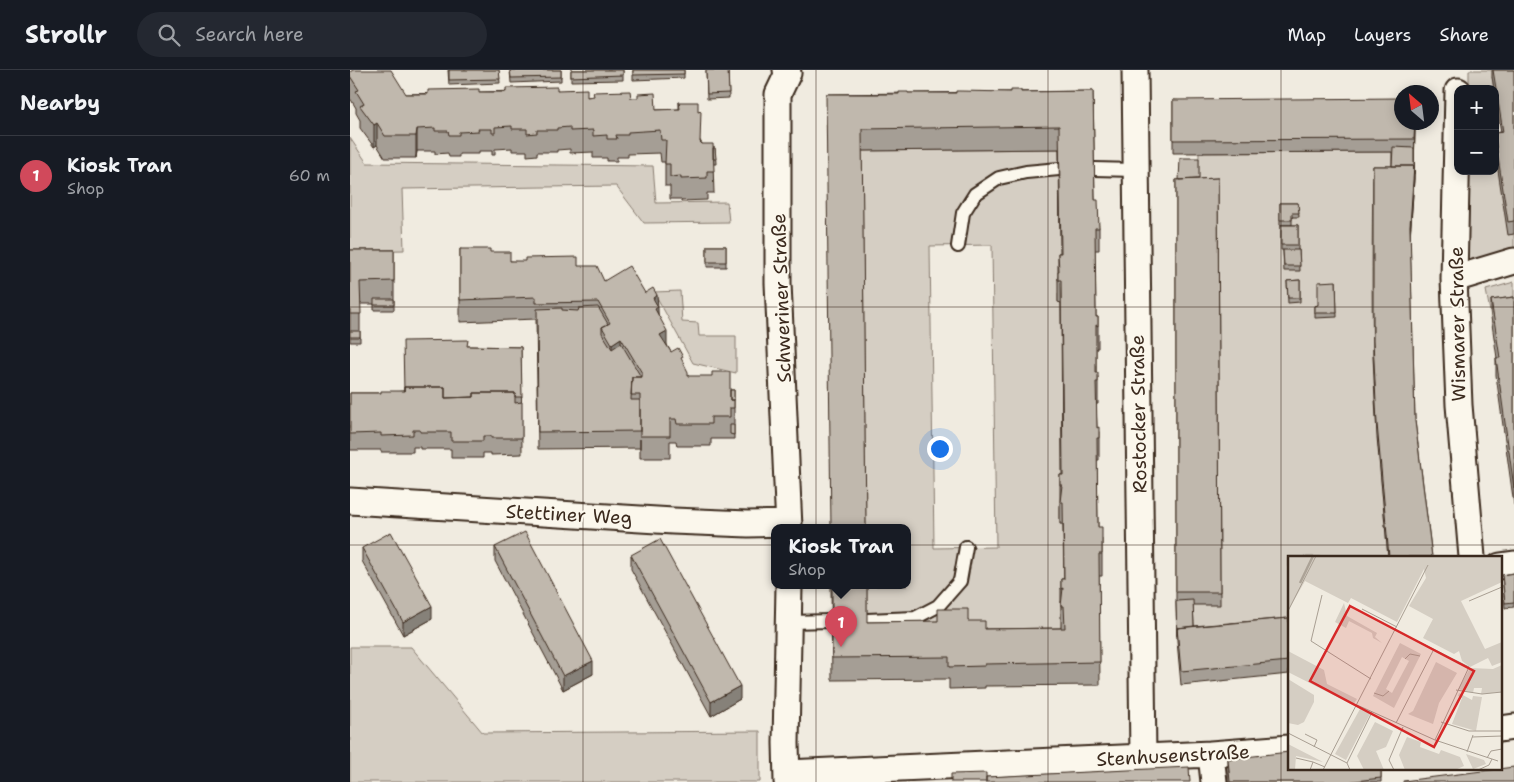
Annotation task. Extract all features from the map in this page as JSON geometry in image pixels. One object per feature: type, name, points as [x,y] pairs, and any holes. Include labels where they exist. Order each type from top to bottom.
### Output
[{"type":"street","name":"Rostocker Straße","points":[[1135,70],[1144,757]]},
{"type":"street","name":"Wismarer Straße","points":[[1458,70],[1458,85]]},
{"type":"street","name":"Schweriner Straße","points":[[789,524],[778,283],[778,94],[790,71]]},
{"type":"street","name":"Wismarer Straße","points":[[1457,130],[1454,279],[1459,405],[1472,556]]},
{"type":"street","points":[[1454,279],[1514,261]]},
{"type":"street","name":"Stettiner Weg","points":[[350,501],[771,525]]},
{"type":"street","points":[[787,777],[788,589]]},
{"type":"street","name":"Stenhusenstraße","points":[[787,777],[922,774],[1288,748]]},
{"type":"street","points":[[1211,754],[1214,782]]},
{"type":"lane","points":[[1094,168],[1135,170]]},
{"type":"lane","points":[[958,246],[963,213],[975,194],[999,178],[1026,172],[1060,169]]},
{"type":"lane","points":[[867,620],[915,618],[938,606],[960,581],[966,547]]},
{"type":"lane","points":[[788,622],[832,621]]},
{"type":"shaded area","points":[[1469,70],[1514,70],[1492,77],[1493,85],[1469,85]]},
{"type":"shaded area","points":[[350,138],[367,163],[653,166],[656,203],[727,202],[729,222],[644,223],[616,186],[402,189],[404,250],[350,251]]},
{"type":"shaded area","points":[[1059,149],[1061,275],[1058,276],[1058,302],[1061,303],[1063,497],[1060,507],[1060,524],[1063,524],[1064,601],[1061,601],[1061,610],[1063,611],[1061,628],[1064,628],[1065,650],[867,644],[867,589],[911,589],[911,524],[866,524],[862,151]],"holes":[[[992,245],[996,547],[934,548],[930,246]]]},
{"type":"shaded area","points":[[1393,152],[1392,178],[1373,179],[1372,223],[1374,380],[1388,556],[1288,556],[1288,632],[1194,641],[1193,605],[1199,153]]},
{"type":"shaded area","points":[[1499,168],[1514,234],[1514,261],[1464,265],[1467,175],[1499,175]]},
{"type":"shaded area","points":[[1514,282],[1514,314],[1491,317],[1486,290]]},
{"type":"shaded area","points":[[680,291],[682,322],[698,323],[699,336],[736,336],[736,373],[693,363],[654,292]]},
{"type":"shaded area","points":[[350,647],[411,647],[483,733],[760,731],[760,782],[350,782]]},
{"type":"building","points":[[353,70],[391,70],[406,94],[428,94],[428,90],[479,89],[479,92],[506,92],[506,88],[557,87],[557,90],[587,89],[587,97],[594,96],[593,92],[630,91],[631,98],[638,98],[638,94],[655,93],[656,110],[680,109],[679,102],[698,102],[698,112],[701,111],[700,142],[702,144],[713,144],[714,171],[707,171],[707,178],[681,179],[681,176],[670,177],[670,164],[665,164],[666,140],[661,140],[660,130],[628,132],[628,135],[616,135],[617,139],[607,139],[607,135],[593,136],[593,130],[570,131],[570,127],[557,128],[557,130],[537,130],[537,133],[527,134],[527,129],[512,129],[512,126],[495,127],[495,133],[492,133],[492,129],[478,129],[479,131],[459,132],[459,135],[449,135],[448,131],[435,131],[435,128],[417,129],[416,136],[385,136],[377,123],[374,125],[360,106],[364,104],[356,91],[359,90],[350,76],[350,72]]},
{"type":"building","points":[[449,70],[499,70],[500,79],[449,80]]},
{"type":"building","points":[[510,70],[561,70],[561,77],[511,78]]},
{"type":"building","points":[[571,70],[623,70],[623,75],[571,77]]},
{"type":"building","points":[[633,70],[684,70],[684,74],[633,75]]},
{"type":"building","points":[[706,70],[728,70],[729,93],[707,94]]},
{"type":"building","points":[[1493,70],[1514,70],[1514,221],[1508,222],[1499,164],[1499,132],[1503,132],[1499,107],[1499,85],[1495,85]]},
{"type":"building","points":[[1011,90],[1021,90],[1021,92],[1093,91],[1095,200],[1098,200],[1099,228],[1095,228],[1096,317],[1098,317],[1098,326],[1096,325],[1096,373],[1098,373],[1098,382],[1096,382],[1097,428],[1099,427],[1099,438],[1097,438],[1098,527],[1102,527],[1102,554],[1099,554],[1100,662],[985,664],[985,666],[949,667],[949,657],[832,658],[832,589],[867,589],[867,622],[938,621],[938,609],[968,609],[968,621],[985,621],[985,629],[1065,628],[1064,606],[1061,606],[1063,588],[1061,589],[1061,579],[1064,579],[1063,502],[1060,502],[1062,485],[1060,485],[1060,475],[1063,475],[1061,280],[1058,280],[1058,253],[1061,253],[1059,126],[862,129],[866,524],[831,524],[826,94],[956,93],[956,91],[1011,92]]},
{"type":"building","points":[[1394,98],[1394,130],[1415,130],[1414,139],[1173,140],[1173,100]]},
{"type":"building","points":[[1393,147],[1414,148],[1414,166],[1392,166]]},
{"type":"building","points":[[713,148],[715,148],[716,159],[713,159]]},
{"type":"building","points":[[1180,158],[1199,158],[1199,179],[1179,180]]},
{"type":"building","points":[[1373,166],[1414,166],[1410,226],[1415,421],[1432,556],[1389,556],[1377,424],[1373,341]]},
{"type":"building","points":[[1218,178],[1220,592],[1176,592],[1176,180]]},
{"type":"building","points":[[1280,203],[1298,203],[1299,213],[1292,213],[1292,220],[1280,220]]},
{"type":"building","points":[[1281,225],[1298,225],[1298,245],[1281,245]]},
{"type":"building","points":[[707,246],[726,246],[726,262],[707,262]]},
{"type":"building","points":[[460,249],[490,249],[490,252],[510,252],[510,261],[525,261],[525,258],[578,257],[578,266],[597,266],[604,281],[629,266],[645,293],[653,288],[657,295],[653,298],[658,307],[655,309],[667,331],[660,335],[671,352],[678,348],[683,357],[681,358],[688,376],[712,376],[712,372],[730,372],[730,400],[734,400],[734,408],[730,408],[730,417],[711,417],[711,424],[677,424],[676,419],[670,419],[670,436],[640,436],[640,395],[631,395],[632,377],[642,377],[642,373],[621,338],[612,344],[602,327],[610,323],[598,302],[536,303],[536,297],[460,300]]},
{"type":"building","points":[[350,250],[394,250],[394,281],[360,282],[361,314],[350,314]]},
{"type":"building","points":[[1283,250],[1299,250],[1300,266],[1284,266]]},
{"type":"building","points":[[1300,280],[1300,298],[1288,298],[1287,281]]},
{"type":"building","points":[[1336,281],[1337,313],[1315,313],[1315,306],[1318,305],[1318,282]]},
{"type":"building","points":[[1514,297],[1514,488],[1496,358],[1500,358],[1491,300]]},
{"type":"building","points":[[374,299],[394,299],[394,305],[374,305]]},
{"type":"building","points":[[598,307],[608,324],[602,327],[602,333],[612,349],[621,343],[641,377],[632,377],[631,400],[640,400],[640,431],[538,432],[537,309],[562,308],[562,310],[578,311],[579,308]]},
{"type":"building","points":[[350,331],[360,331],[360,337],[350,337]]},
{"type":"building","points":[[468,340],[467,346],[521,347],[522,397],[515,397],[515,393],[474,393],[474,397],[445,398],[445,387],[404,387],[404,391],[403,341]]},
{"type":"building","points":[[404,387],[445,387],[445,398],[474,397],[474,393],[515,393],[515,403],[522,402],[522,438],[491,438],[491,436],[483,436],[483,441],[451,441],[451,432],[420,432],[420,430],[413,430],[413,435],[381,436],[381,433],[350,434],[350,393],[404,391]]},
{"type":"building","points":[[730,390],[734,390],[734,400],[730,400]]},
{"type":"building","points":[[730,425],[734,425],[734,435],[730,434]]},
{"type":"building","points":[[391,532],[432,606],[403,622],[362,548]]},
{"type":"building","points":[[525,532],[593,661],[563,676],[495,547]]},
{"type":"building","points":[[660,539],[740,686],[711,702],[631,555]]},
{"type":"building","points":[[1514,573],[1514,602],[1505,603],[1502,575]]},
{"type":"building","points":[[1193,600],[1194,626],[1177,628],[1177,636],[1176,601]]},
{"type":"building","points":[[1288,618],[1288,661],[1181,671],[1177,628]]},
{"type":"building","points":[[1288,752],[1288,770],[1381,770],[1381,778],[1346,782],[1230,782],[1228,759]]},
{"type":"building","points":[[1189,767],[1190,782],[986,782],[986,777]]},
{"type":"building","points":[[1514,767],[1514,782],[1403,782],[1502,770]]},
{"type":"building","points":[[986,773],[986,782],[951,782],[951,774]]},
{"type":"place","name":"Kiosk Tran","points":[[841,647]]}]
